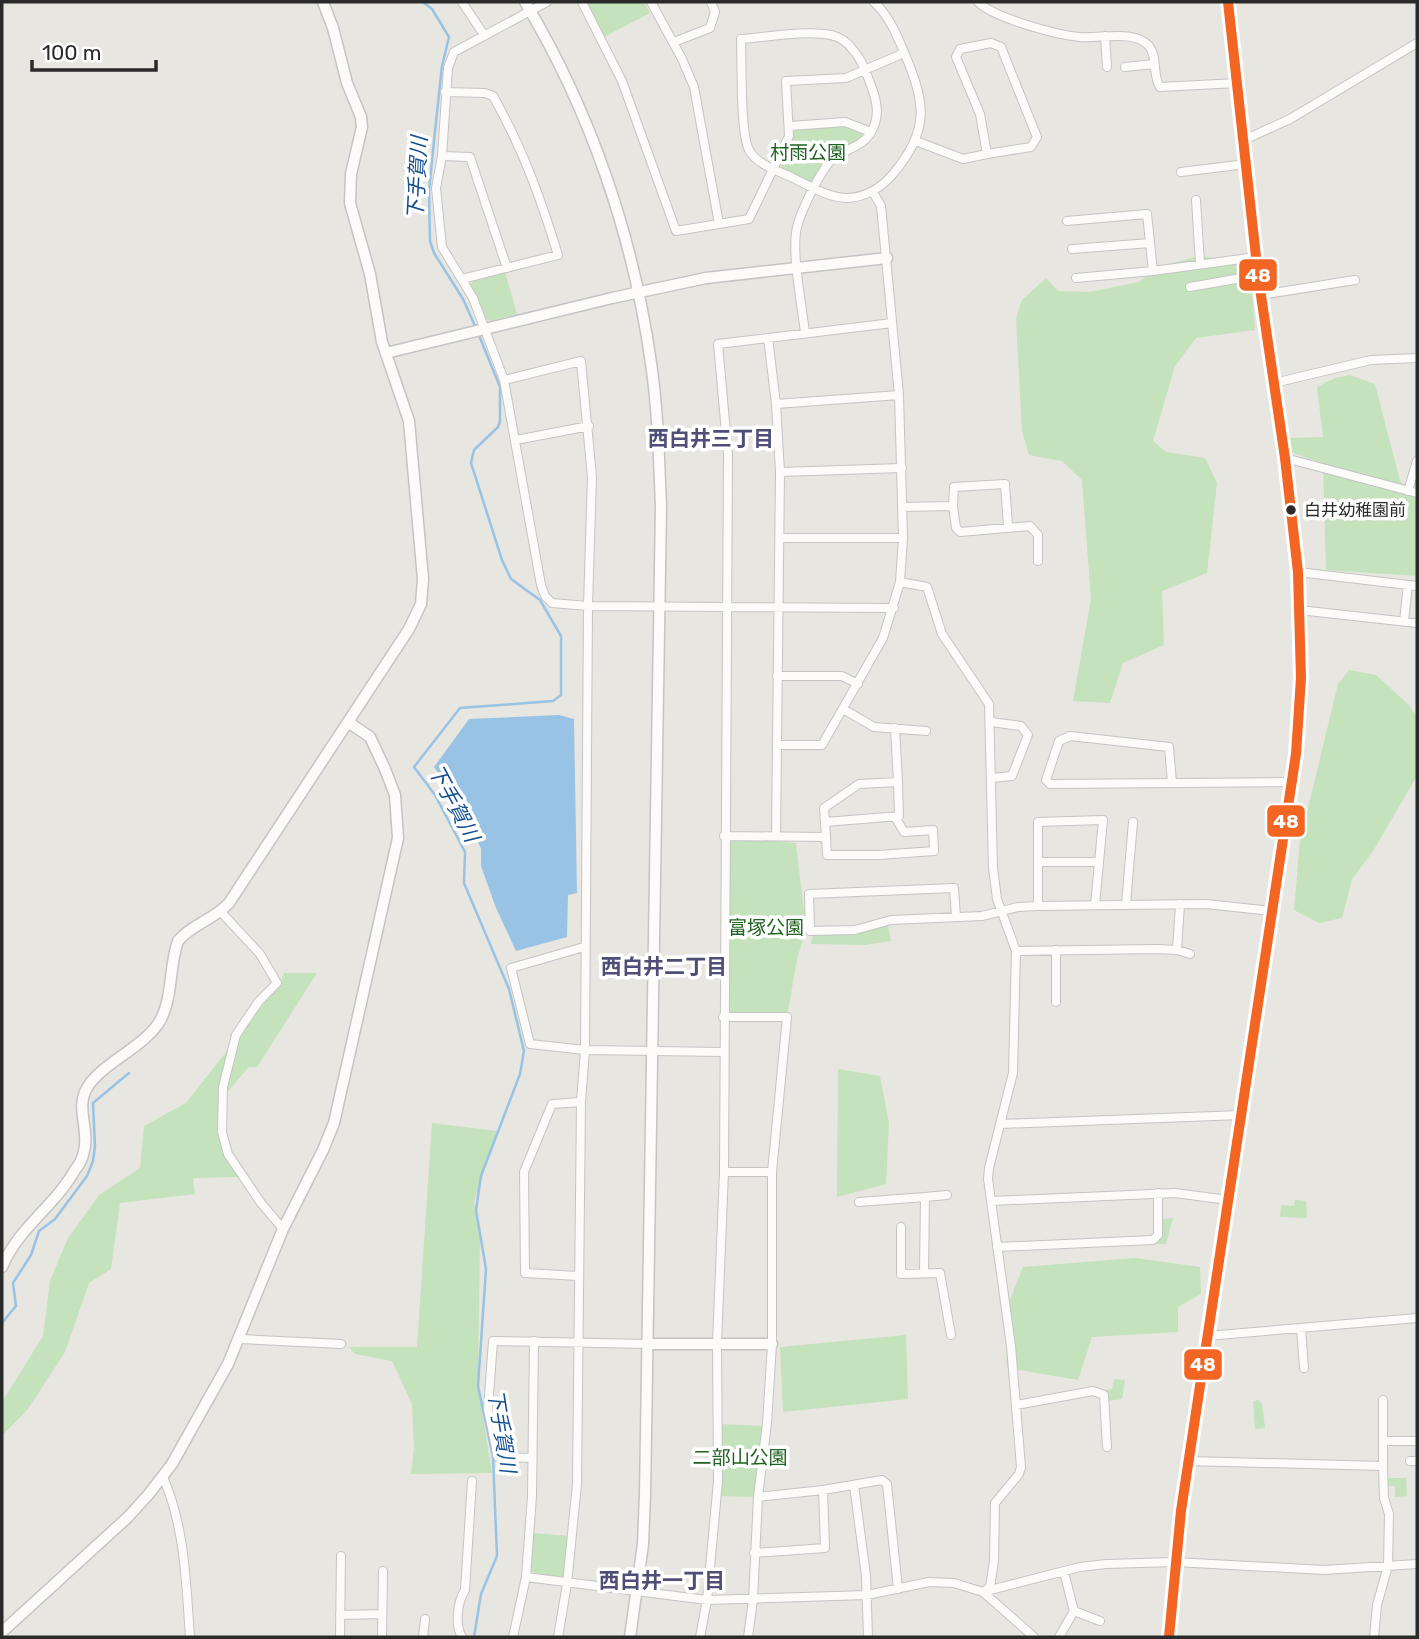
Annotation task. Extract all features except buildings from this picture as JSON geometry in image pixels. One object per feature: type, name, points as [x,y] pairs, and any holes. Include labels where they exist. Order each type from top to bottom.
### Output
[{"type":"street","points":[[2,1267],[18,1237],[61,1191],[81,1159],[85,1142],[82,1105],[87,1086],[146,1036],[160,1020],[166,1004],[178,941],[192,928],[221,912],[229,903],[410,629],[424,592],[409,421],[378,329],[370,274],[350,203],[351,174],[362,127],[361,117],[347,83],[333,28],[323,2]]},
{"type":"street","points":[[462,2],[484,35]]},
{"type":"street","points":[[547,2],[528,6],[454,52],[450,59],[445,92],[442,156],[436,188],[442,247],[473,298],[480,331],[504,380],[545,596],[552,603],[588,606],[894,608]]},
{"type":"street","points":[[582,2],[622,80],[676,231],[749,219],[786,144],[790,126],[786,81],[846,78],[904,53]]},
{"type":"street","points":[[651,2],[674,42],[694,87],[719,224]]},
{"type":"street","points":[[674,42],[710,28],[715,12],[711,2]]},
{"type":"street","points":[[805,333],[797,228],[815,188],[826,166],[836,157],[863,142],[872,132],[877,119],[877,107],[855,51],[834,36],[818,34],[741,39],[745,139],[752,155],[774,169],[815,188],[847,198],[873,192],[889,179],[916,141],[922,104],[918,86],[891,22],[874,2]]},
{"type":"street","points":[[978,2],[999,15],[1059,33],[1082,37],[1121,35],[1145,43],[1151,48],[1156,81],[1160,87],[1238,83]]},
{"type":"street","points":[[1169,1637],[1188,1461],[1292,782],[1300,705],[1298,572],[1285,458],[1258,275],[1228,2]]},
{"type":"street","points":[[528,6],[567,80],[597,149],[611,192],[639,292],[656,410],[661,507],[648,1344],[644,1520],[630,1637]]},
{"type":"street","points":[[1105,36],[1107,67]]},
{"type":"street","points":[[916,141],[962,159],[1031,147],[1037,137],[1000,47],[991,43],[960,49],[956,57],[980,114],[987,154]]},
{"type":"street","points":[[1244,140],[1290,119],[1417,43]]},
{"type":"street","points":[[1125,67],[1154,64]]},
{"type":"street","points":[[445,92],[485,93],[493,96],[515,135],[540,194],[558,255],[462,279]]},
{"type":"street","points":[[790,126],[845,122],[872,132]]},
{"type":"street","points":[[442,156],[470,158],[507,268]]},
{"type":"street","points":[[1181,173],[1246,164]]},
{"type":"street","points":[[777,745],[822,745],[883,638],[900,582],[903,538],[899,395],[881,206],[873,192]]},
{"type":"street","points":[[1196,200],[1200,263]]},
{"type":"street","points":[[1067,221],[1147,214],[1153,271]]},
{"type":"street","points":[[1072,249],[1150,243]]},
{"type":"street","points":[[1076,278],[1256,257]]},
{"type":"street","points":[[386,353],[705,278],[887,258]]},
{"type":"street","points":[[1190,287],[1258,275]]},
{"type":"street","points":[[1261,295],[1355,280]]},
{"type":"street","points":[[700,1637],[707,1600],[718,1481],[717,1343],[723,1172],[728,454],[718,344],[892,323]]},
{"type":"street","points":[[768,338],[780,472],[776,836]]},
{"type":"street","points":[[1274,383],[1371,360],[1417,358]]},
{"type":"street","points":[[504,380],[581,361],[592,477],[577,1484],[567,1584],[558,1637]]},
{"type":"street","points":[[776,404],[899,395]]},
{"type":"street","points":[[516,440],[589,426]]},
{"type":"street","points":[[1285,458],[1413,492],[1417,461]]},
{"type":"street","points":[[780,472],[902,468]]},
{"type":"street","points":[[1008,526],[1004,484],[954,488],[953,506],[956,528],[960,532],[1030,526],[1038,535],[1038,561]]},
{"type":"street","points":[[902,506],[953,506]]},
{"type":"street","points":[[780,538],[903,538]]},
{"type":"street","points":[[1298,572],[1413,586],[1404,621]]},
{"type":"street","points":[[900,582],[927,587],[946,642],[989,704],[993,868],[1001,911],[1016,951],[1014,1059],[989,1168],[1011,1346],[1021,1467],[1019,1474],[995,1503],[994,1561],[990,1587],[983,1592]]},
{"type":"street","points":[[1299,610],[1417,622]]},
{"type":"street","points":[[777,676],[842,676],[858,684]]},
{"type":"street","points":[[843,709],[874,727],[926,731]]},
{"type":"street","points":[[2,1632],[128,1517],[163,1477],[219,1383],[240,1339],[283,1229],[334,1124],[398,838],[395,795],[385,769],[370,737],[348,722]]},
{"type":"street","points":[[991,722],[1021,726],[1028,735],[1012,776],[991,778]]},
{"type":"street","points":[[825,822],[899,816],[895,728]]},
{"type":"street","points":[[1172,783],[1169,747],[1070,736],[1059,741],[1046,780],[1050,784],[1172,783],[1292,782]]},
{"type":"street","points":[[895,817],[904,832],[933,830],[934,851],[827,855],[824,808],[859,784],[898,782]]},
{"type":"street","points":[[1038,906],[1038,822],[1103,820],[1095,905]]},
{"type":"street","points":[[1126,904],[1133,822]]},
{"type":"street","points":[[724,836],[826,837]]},
{"type":"street","points":[[1038,862],[1099,862]]},
{"type":"street","points":[[956,917],[954,888],[809,894],[810,931],[855,930],[891,919],[956,917],[982,916],[1018,907],[1038,906],[1206,904],[1272,911]]},
{"type":"street","points":[[1177,950],[1180,904]]},
{"type":"street","points":[[221,912],[260,954],[277,983],[259,1001],[236,1035],[223,1087],[224,1146],[261,1203],[283,1229]]},
{"type":"street","points":[[584,947],[511,968],[530,1044],[585,1050],[723,1052]]},
{"type":"street","points":[[1056,950],[1056,1002]]},
{"type":"street","points":[[1016,951],[1177,950],[1190,954]]},
{"type":"street","points":[[723,1017],[787,1017],[772,1172],[772,1345],[748,1637]]},
{"type":"street","points":[[579,1276],[525,1273],[524,1172],[552,1104],[581,1102]]},
{"type":"street","points":[[1001,1124],[1241,1115]]},
{"type":"street","points":[[723,1172],[772,1172]]},
{"type":"street","points":[[991,1201],[1158,1193],[1228,1200]]},
{"type":"street","points":[[998,1247],[1153,1240],[1158,1236],[1158,1193]]},
{"type":"street","points":[[859,1202],[947,1195]]},
{"type":"street","points":[[924,1273],[925,1197]]},
{"type":"street","points":[[901,1227],[901,1274],[940,1273],[951,1335]]},
{"type":"street","points":[[1208,1336],[1417,1318]]},
{"type":"street","points":[[1301,1328],[1304,1368]]},
{"type":"street","points":[[240,1339],[341,1344]]},
{"type":"street","points":[[532,1458],[498,1457],[488,1409],[493,1341],[772,1345]]},
{"type":"street","points":[[513,1637],[526,1577],[534,1341]]},
{"type":"street","points":[[1016,1405],[1093,1391],[1104,1395],[1107,1447]]},
{"type":"street","points":[[1374,1637],[1377,1605],[1388,1566],[1389,1514],[1384,1498],[1383,1400]]},
{"type":"street","points":[[1383,1441],[1417,1441]]},
{"type":"street","points":[[1188,1461],[1383,1466]]},
{"type":"street","points":[[163,1477],[179,1527],[185,1561],[190,1637]]},
{"type":"street","points":[[758,1497],[882,1480],[887,1484],[898,1589]]},
{"type":"street","points":[[462,1637],[457,1629],[460,1596],[465,1591],[472,1482]]},
{"type":"street","points":[[853,1485],[866,1576],[868,1637]]},
{"type":"street","points":[[754,1553],[825,1548],[823,1490]]},
{"type":"street","points":[[340,1637],[341,1556]]},
{"type":"street","points":[[983,1592],[1106,1564],[1175,1562],[1324,1570],[1417,1564]]},
{"type":"street","points":[[382,1637],[383,1572]]},
{"type":"street","points":[[1059,1637],[1074,1611],[1064,1572]]},
{"type":"street","points":[[526,1577],[707,1600],[867,1595],[935,1582],[963,1585],[983,1592],[1034,1637]]},
{"type":"street","points":[[1074,1611],[1100,1621]]},
{"type":"street","points":[[340,1615],[382,1615]]},
{"type":"street","points":[[423,1637],[425,1619]]},
{"type":"green space","points":[[585,2],[644,2],[650,13],[604,37]]},
{"type":"green space","name":"村雨公園","points":[[843,126],[862,132],[864,140],[832,158],[816,180],[810,182],[783,171],[780,164],[792,134],[797,129]]},
{"type":"green space","points":[[1200,256],[1250,262],[1255,330],[1196,338],[1175,366],[1153,441],[1166,452],[1205,458],[1217,483],[1207,573],[1162,591],[1164,645],[1123,663],[1110,703],[1073,701],[1091,599],[1082,480],[1062,461],[1029,455],[1022,431],[1016,318],[1022,300],[1046,278],[1058,291],[1089,292],[1139,282],[1161,266]]},
{"type":"green space","points":[[505,272],[517,314],[490,321],[484,318],[470,286],[472,281]]},
{"type":"green space","points":[[1350,375],[1375,384],[1400,481],[1417,495],[1417,576],[1326,570],[1323,463],[1290,452],[1288,438],[1323,437],[1317,387],[1335,378]]},
{"type":"green space","points":[[1349,670],[1376,675],[1409,705],[1417,717],[1417,776],[1373,851],[1352,879],[1342,918],[1319,923],[1294,910],[1300,841],[1338,684]]},
{"type":"green space","name":"富塚公園","points":[[726,837],[796,843],[806,929],[797,959],[787,1017],[727,1012]]},
{"type":"green space","points":[[888,926],[891,941],[865,945],[811,944],[813,934],[858,933]]},
{"type":"green space","points":[[284,973],[317,973],[257,1067],[249,1067],[227,1092],[217,1133],[227,1159],[240,1177],[193,1178],[195,1194],[120,1203],[111,1269],[89,1283],[65,1352],[28,1409],[2,1436],[2,1402],[43,1336],[50,1281],[68,1238],[99,1195],[140,1168],[144,1126],[186,1103],[281,982]]},
{"type":"green space","points":[[838,1069],[880,1076],[889,1123],[886,1184],[837,1197]]},
{"type":"green space","points":[[432,1123],[497,1131],[474,1202],[480,1235],[478,1386],[492,1473],[411,1474],[414,1448],[412,1404],[392,1361],[355,1354],[349,1347],[417,1347]]},
{"type":"green space","points":[[1295,1200],[1306,1201],[1307,1218],[1280,1217],[1281,1205],[1294,1206]]},
{"type":"green space","points":[[1173,1218],[1166,1244],[1157,1244],[1161,1237],[1162,1219]]},
{"type":"green space","points":[[1135,1258],[1200,1267],[1201,1294],[1178,1307],[1178,1332],[1092,1337],[1078,1380],[1007,1368],[1005,1322],[1023,1267]]},
{"type":"green space","points":[[906,1335],[908,1399],[783,1412],[780,1347]]},
{"type":"green space","points":[[1114,1379],[1125,1380],[1122,1399],[1108,1401],[1107,1390],[1112,1389]]},
{"type":"green space","points":[[1258,1400],[1262,1404],[1265,1428],[1255,1429],[1253,1401]]},
{"type":"green space","name":"二部山公園","points":[[719,1424],[764,1426],[762,1456],[754,1497],[718,1496]]},
{"type":"green space","points":[[1386,1478],[1406,1478],[1407,1496],[1395,1497],[1395,1486],[1385,1486]]},
{"type":"green space","points":[[533,1533],[570,1536],[566,1574],[561,1577],[533,1573],[530,1569]]},
{"type":"water","points":[[559,715],[574,719],[577,893],[568,895],[567,937],[516,951],[496,908],[481,866],[481,849],[464,808],[434,767],[469,719]]},
{"type":"waterway","name":"下手賀川","points":[[423,2],[432,9],[449,37],[442,66],[429,191],[430,241],[475,326]]},
{"type":"waterway","name":"下手賀川","points":[[474,1637],[481,1594],[497,1556],[493,1457],[478,1386],[486,1269],[476,1210],[481,1176],[520,1074],[524,1051],[509,989],[464,883],[465,852],[435,795],[414,767],[460,708],[553,701],[561,695],[561,636],[540,600],[511,579],[502,560],[471,463],[474,450],[498,427],[500,421],[500,387],[478,333]]},
{"type":"waterway","points":[[2,1323],[16,1306],[13,1283],[31,1255],[39,1231],[55,1219],[87,1176],[95,1146],[93,1103],[129,1073]]},
{"type":"transit line","name":"48","points":[[1169,1637],[1181,1511],[1296,754],[1301,678],[1298,572],[1285,458],[1258,275],[1228,2]]},
{"type":"place","name":"白井幼稚園前","points":[[1291,510]]},
{"type":"district","name":"西白井三丁目","points":[[711,438]]},
{"type":"district","name":"西白井二丁目","points":[[664,966]]},
{"type":"district","name":"西白井一丁目","points":[[662,1580]]}]
